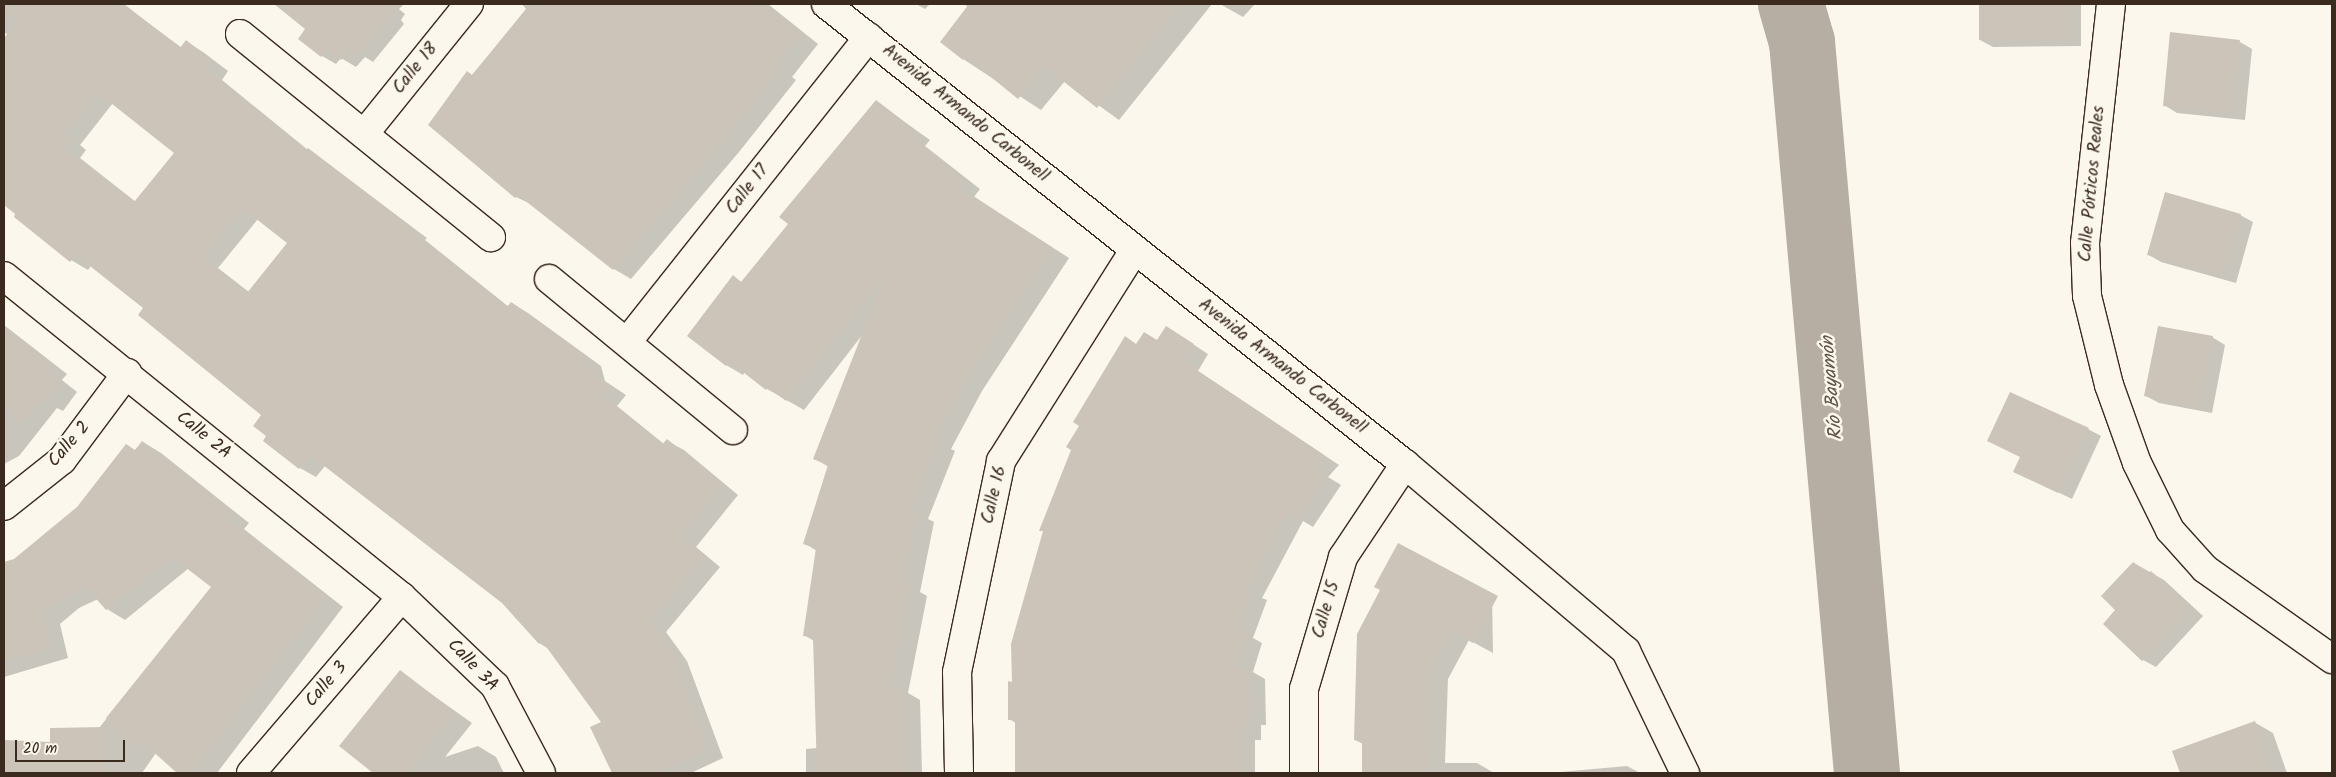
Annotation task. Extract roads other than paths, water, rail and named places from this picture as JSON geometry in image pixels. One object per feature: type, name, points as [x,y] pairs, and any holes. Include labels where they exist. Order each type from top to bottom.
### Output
[{"type":"street","name":"Calle 18","points":[[364,134],[469,4]]},
{"type":"street","name":"Avenida Armando Carbonell","points":[[826,4],[1134,251],[1405,464],[1626,651],[1685,773]]},
{"type":"street","name":"Calle Pórticos Reales","points":[[2110,4],[2084,243],[2087,296],[2109,386],[2137,463],[2170,530],[2205,569],[2332,659]]},
{"type":"street","points":[[240,34],[491,237]]},
{"type":"street","name":"Calle 17","points":[[627,342],[869,37]]},
{"type":"street","name":"Calle 16","points":[[959,773],[957,672],[1002,461],[1134,251]]},
{"type":"street","name":"Calle 2A","points":[[4,276],[127,373],[402,598]]},
{"type":"street","points":[[549,278],[734,430]]},
{"type":"street","name":"Calle 2","points":[[4,506],[62,460],[127,373]]},
{"type":"street","name":"Calle 15","points":[[1304,773],[1304,689],[1343,557],[1405,464]]},
{"type":"street","name":"Calle 3","points":[[251,773],[402,598]]},
{"type":"street","name":"Calle 3A","points":[[402,598],[495,686],[541,773]]},
{"type":"waterway","name":"Río Bayamón","points":[[1791,4],[1802,42],[1867,773]]}]
